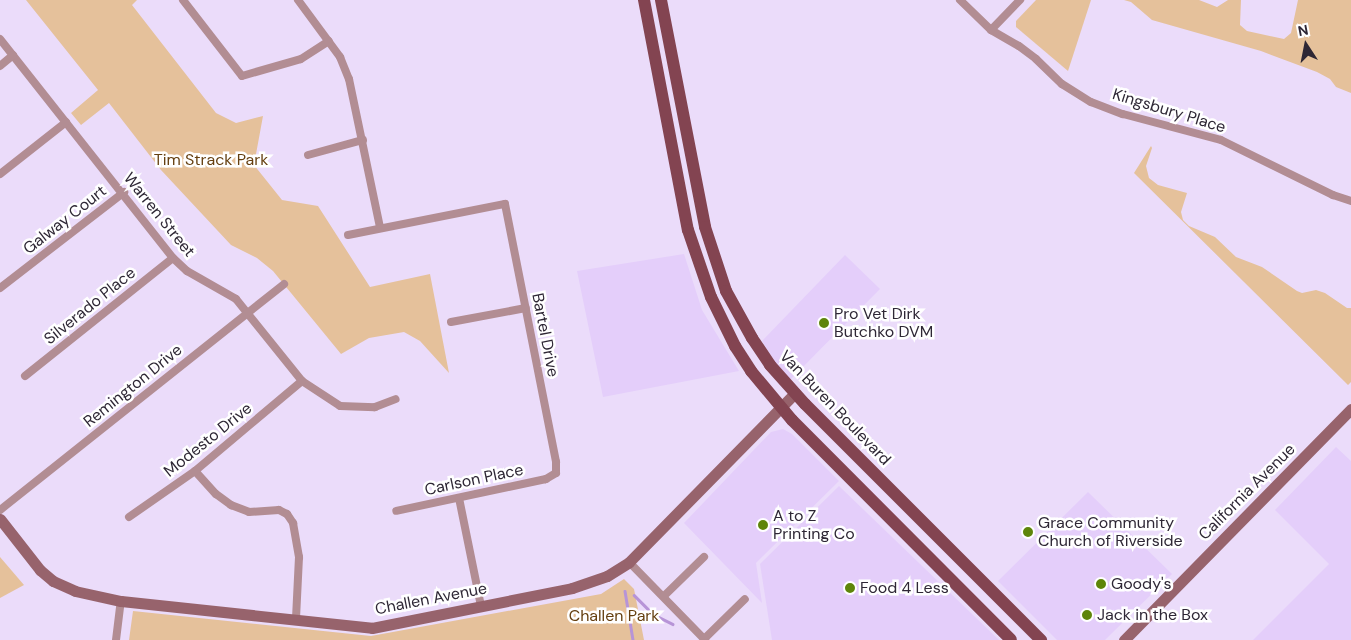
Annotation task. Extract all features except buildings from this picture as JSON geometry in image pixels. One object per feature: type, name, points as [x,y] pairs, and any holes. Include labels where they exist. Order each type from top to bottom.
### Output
[{"type":"main road","points":[[644,0],[676,174],[692,248],[717,311],[751,371],[781,407],[1012,640]]},
{"type":"main road","name":"Van Buren Boulevard","points":[[661,0],[707,233],[726,290],[737,312],[763,355],[795,394],[1041,640]]},
{"type":"main road","points":[[676,174],[685,175],[696,219],[707,233]]},
{"type":"main road","points":[[717,311],[724,310],[730,315],[749,346],[763,355]]},
{"type":"street","points":[[183,0],[242,76],[301,59],[329,41]]},
{"type":"street","points":[[298,0],[340,57],[349,78],[363,140],[380,228],[348,235]]},
{"type":"street","name":"Kingsbury Place","points":[[960,0],[991,30],[1036,58],[1062,84],[1091,102],[1124,114],[1221,140],[1333,195],[1351,201]]},
{"type":"street","points":[[991,30],[1020,0]]},
{"type":"street","name":"Warren Street","points":[[0,39],[124,192],[173,258],[187,271],[236,299],[302,381],[340,406],[375,406],[396,399]]},
{"type":"street","points":[[0,66],[13,56]]},
{"type":"street","points":[[0,174],[66,122]]},
{"type":"street","points":[[308,155],[363,140]]},
{"type":"street","name":"Galway Court","points":[[0,288],[124,192]]},
{"type":"street","name":"Bartel Drive","points":[[380,228],[506,204],[556,462],[556,473]]},
{"type":"street","name":"Silverado Place","points":[[25,376],[173,258]]},
{"type":"street","name":"Remington Drive","points":[[0,510],[284,284]]},
{"type":"street","points":[[451,322],[526,308]]},
{"type":"street","name":"Modesto Drive","points":[[129,517],[195,471],[302,381]]},
{"type":"street","name":"Challen Avenue","points":[[0,519],[40,570],[53,581],[75,591],[121,601],[296,618],[372,628],[583,585],[607,576],[629,562],[795,394]]},
{"type":"street","name":"California Avenue","points":[[1124,640],[1351,409]]},
{"type":"street","points":[[195,471],[216,494],[231,505],[250,512],[279,510],[287,514],[293,523],[300,557],[296,618]]},
{"type":"street","name":"Carlson Place","points":[[396,511],[546,479],[556,473]]},
{"type":"street","points":[[459,498],[481,606]]},
{"type":"street","points":[[664,596],[704,557]]},
{"type":"street","points":[[629,562],[705,640],[745,599]]},
{"type":"street","points":[[116,640],[121,601]]},
{"type":"shaded area","points":[[684,254],[702,310],[739,371],[603,397],[577,271]]},
{"type":"shaded area","points":[[845,255],[880,289],[790,380],[775,362],[762,341]]},
{"type":"shaded area","points":[[783,429],[792,434],[839,481],[756,563],[762,603],[684,523],[771,432]]},
{"type":"shaded area","points":[[1336,447],[1351,461],[1351,640],[1253,640],[1329,564],[1275,510]]},
{"type":"shaded area","points":[[839,486],[999,640],[772,640],[760,564]]},
{"type":"shaded area","points":[[1088,492],[1172,574],[1105,640],[1057,640],[998,581]]},
{"type":"green space","name":"Tim Strack Park","points":[[26,0],[137,0],[132,5],[216,113],[236,123],[263,116],[254,165],[282,200],[318,206],[370,287],[430,274],[449,373],[420,341],[404,332],[369,338],[341,354],[273,271],[257,258],[231,245],[161,170],[109,103],[81,125],[71,113],[98,90]]},
{"type":"green space","points":[[1036,0],[1091,0],[1068,71],[1016,27],[1016,21]]},
{"type":"green space","points":[[1124,0],[1199,0],[1217,7],[1228,0],[1241,0],[1240,25],[1247,31],[1284,39],[1291,33],[1298,0],[1351,0],[1351,93],[1336,87],[1330,79],[1317,72],[1261,51],[1152,20],[1131,2]]},
{"type":"green space","points":[[1151,146],[1146,166],[1149,178],[1158,185],[1187,193],[1181,212],[1183,220],[1189,226],[1215,237],[1236,257],[1262,267],[1297,291],[1302,293],[1316,290],[1325,293],[1347,308],[1351,308],[1351,382],[1348,385],[1134,173]]},
{"type":"green space","points":[[0,557],[24,585],[0,598]]},
{"type":"green space","name":"Challen Park","points":[[624,579],[634,589],[644,640],[129,640],[133,611],[371,636],[601,594]]},
{"type":"waterway","points":[[625,591],[633,640]]},
{"type":"waterway","points":[[634,595],[653,614],[673,624]]},
{"type":"place","name":"Pro Vet Dirk Butchko DVM","points":[[824,323]]},
{"type":"place","name":"A to Z Printing Co","points":[[763,525]]},
{"type":"place","name":"Grace Community Church of Riverside","points":[[1028,532]]},
{"type":"place","name":"Goody's","points":[[1101,584]]},
{"type":"place","name":"Food 4 Less","points":[[850,588]]},
{"type":"place","name":"Jack in the Box","points":[[1087,615]]}]
